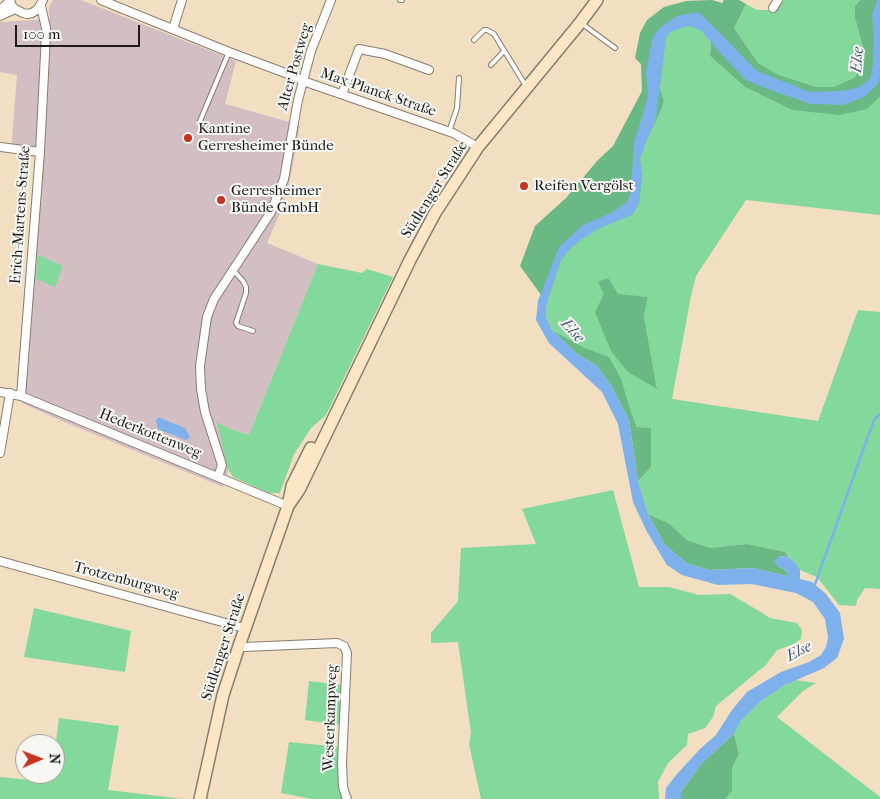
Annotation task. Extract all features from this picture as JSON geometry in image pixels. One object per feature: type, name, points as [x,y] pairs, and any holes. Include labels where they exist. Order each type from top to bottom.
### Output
[{"type":"main road","name":"Südlenger Straße","points":[[200,799],[223,695],[244,628],[288,506],[299,490],[410,260],[435,213],[478,147],[597,0]]},
{"type":"street","name":"Max-Planck-Straße","points":[[101,0],[303,81],[449,132],[478,147]]},
{"type":"street","points":[[173,29],[182,0]]},
{"type":"street","name":"Alter Postweg","points":[[218,478],[222,465],[205,412],[201,390],[200,366],[208,316],[214,299],[271,212],[284,179],[298,100],[311,51],[331,0]]},
{"type":"street","points":[[772,8],[778,0]]},
{"type":"street","points":[[0,10],[10,1],[15,10],[23,13],[32,13],[43,2]]},
{"type":"street","name":"Erich-Martens-Straße","points":[[21,396],[40,152],[46,35],[43,2]]},
{"type":"street","points":[[0,16],[15,10]]},
{"type":"street","points":[[32,13],[43,26],[46,35]]},
{"type":"street","points":[[342,94],[358,49],[385,54],[429,70]]},
{"type":"street","points":[[0,147],[40,152]]},
{"type":"street","name":"Hederkottenweg","points":[[0,392],[21,396],[288,506]]},
{"type":"street","points":[[0,453],[10,393]]},
{"type":"street","name":"Trotzenburgweg","points":[[0,561],[244,628]]},
{"type":"street","name":"Westerkampweg","points":[[239,646],[244,648],[337,643],[344,646],[347,653],[342,763],[343,787],[347,799]]},
{"type":"lane","points":[[580,23],[615,48]]},
{"type":"lane","points":[[474,40],[484,30],[494,34],[527,88]]},
{"type":"lane","points":[[491,64],[504,51]]},
{"type":"lane","points":[[200,121],[229,52]]},
{"type":"lane","points":[[449,132],[457,108],[459,78]]},
{"type":"lane","points":[[233,270],[246,287],[246,294],[236,323],[238,326],[253,332]]},
{"type":"shaded area","points":[[53,0],[81,0],[236,61],[225,104],[300,125],[290,180],[280,213],[267,243],[318,264],[249,435],[218,423],[229,469],[223,487],[22,403],[18,384],[37,159],[33,155],[11,152],[17,75],[0,72],[0,22],[50,19],[49,10]]},
{"type":"green space","points":[[712,0],[722,3],[724,0],[739,0],[746,4],[734,28],[758,63],[779,75],[817,87],[833,87],[854,78],[863,66],[865,55],[855,18],[855,6],[860,0],[880,0],[880,97],[867,109],[840,115],[792,110],[745,87],[710,56],[711,42],[701,30],[688,26],[672,30],[666,37],[660,89],[664,101],[640,159],[642,176],[639,203],[632,215],[600,228],[570,249],[561,260],[547,303],[520,266],[535,226],[566,198],[597,161],[613,146],[642,91],[641,64],[635,58],[640,33],[647,20],[664,7],[686,1]]},
{"type":"green space","points":[[784,0],[860,0],[855,6],[855,18],[865,55],[863,66],[854,78],[833,87],[817,87],[779,75],[758,63],[734,28],[746,4],[757,10],[777,10]]},
{"type":"green space","points":[[688,26],[701,30],[711,42],[710,56],[745,87],[792,110],[867,109],[880,97],[880,215],[746,200],[696,276],[672,399],[818,421],[858,310],[880,312],[880,589],[865,588],[857,600],[856,606],[839,605],[817,577],[800,570],[785,552],[747,544],[710,548],[687,540],[670,524],[648,514],[638,481],[651,467],[651,428],[637,427],[609,358],[585,348],[552,330],[546,317],[547,303],[561,260],[570,249],[600,228],[632,215],[642,176],[640,159],[664,101],[660,89],[666,37],[672,30]],"holes":[[[604,294],[648,297],[644,316],[657,388]]]},
{"type":"green space","points":[[38,255],[63,266],[55,287],[36,279]]},
{"type":"green space","points":[[318,264],[362,273],[367,269],[393,277],[326,415],[311,428],[294,454],[280,493],[269,493],[233,477],[228,469],[217,422],[249,435]]},
{"type":"green space","points":[[608,278],[618,294],[648,297],[644,316],[657,389],[628,372],[611,351],[595,312],[604,294],[598,282]]},
{"type":"green space","points":[[552,330],[585,348],[609,357],[621,379],[637,427],[651,428],[651,467],[638,481],[629,420],[611,385],[597,366],[576,353]]},
{"type":"green space","points":[[613,490],[639,587],[669,587],[699,595],[730,594],[770,618],[797,623],[802,630],[801,639],[794,644],[777,650],[765,666],[716,706],[713,717],[705,728],[688,734],[687,745],[668,763],[658,782],[659,799],[481,799],[469,744],[471,733],[458,642],[431,643],[431,633],[458,601],[461,548],[536,544],[522,509]]},
{"type":"green space","points":[[648,514],[670,524],[687,540],[710,548],[747,544],[785,552],[788,557],[779,556],[777,566],[784,569],[787,576],[753,568],[710,570],[688,564],[665,545]]},
{"type":"green space","points":[[34,608],[131,631],[125,672],[24,657]]},
{"type":"green space","points":[[795,680],[816,683],[803,691],[777,717],[880,797],[880,799],[725,799],[732,791],[732,768],[739,754],[734,734],[741,721],[761,701]]},
{"type":"green space","points":[[309,681],[342,685],[341,725],[305,720]]},
{"type":"green space","points":[[59,718],[119,726],[108,790],[184,799],[0,799],[0,777],[15,778],[15,784],[65,784],[65,734],[57,734]]},
{"type":"green space","points":[[734,734],[739,754],[732,768],[732,791],[725,799],[681,799],[681,792],[703,762]]},
{"type":"green space","points":[[289,742],[340,747],[344,799],[312,799],[281,793]]},
{"type":"water","points":[[877,0],[880,0],[880,75],[878,84],[864,97],[843,105],[811,104],[746,80],[701,30],[688,26],[672,31],[666,37],[656,119],[640,159],[642,176],[639,203],[632,215],[600,228],[570,249],[561,260],[547,303],[546,317],[552,330],[576,353],[597,366],[611,385],[629,420],[638,481],[648,514],[665,545],[688,564],[710,570],[753,568],[787,576],[784,569],[777,566],[774,562],[779,556],[788,557],[796,563],[800,570],[800,579],[812,582],[826,594],[840,613],[844,639],[837,658],[824,668],[785,685],[761,701],[741,721],[734,734],[703,762],[681,792],[681,799],[665,799],[666,788],[700,749],[716,735],[732,710],[747,692],[781,672],[809,662],[821,655],[826,647],[828,637],[825,619],[813,602],[796,593],[751,584],[718,585],[682,575],[667,565],[647,532],[633,502],[618,424],[602,392],[549,343],[536,320],[538,301],[559,247],[583,225],[613,212],[627,202],[631,192],[634,143],[648,97],[646,72],[653,36],[661,27],[677,16],[697,12],[757,71],[810,92],[842,91],[860,87],[870,79],[873,64],[874,35],[872,15]]},
{"type":"water","points":[[158,417],[185,428],[190,437],[186,440],[158,429],[156,421]]},
{"type":"waterway","points":[[814,587],[874,420],[880,414]]},
{"type":"place","name":"Kantine Gerresheimer Bünde","points":[[188,138]]},
{"type":"place","name":"Reifen Vergölst","points":[[524,186]]},
{"type":"place","name":"Gerresheimer Bünde GmbH","points":[[221,200]]},
{"type":"water label","name":"Else","points":[[858,60]]},
{"type":"water label","name":"Else","points":[[572,331]]},
{"type":"water label","name":"Else","points":[[799,652]]}]
